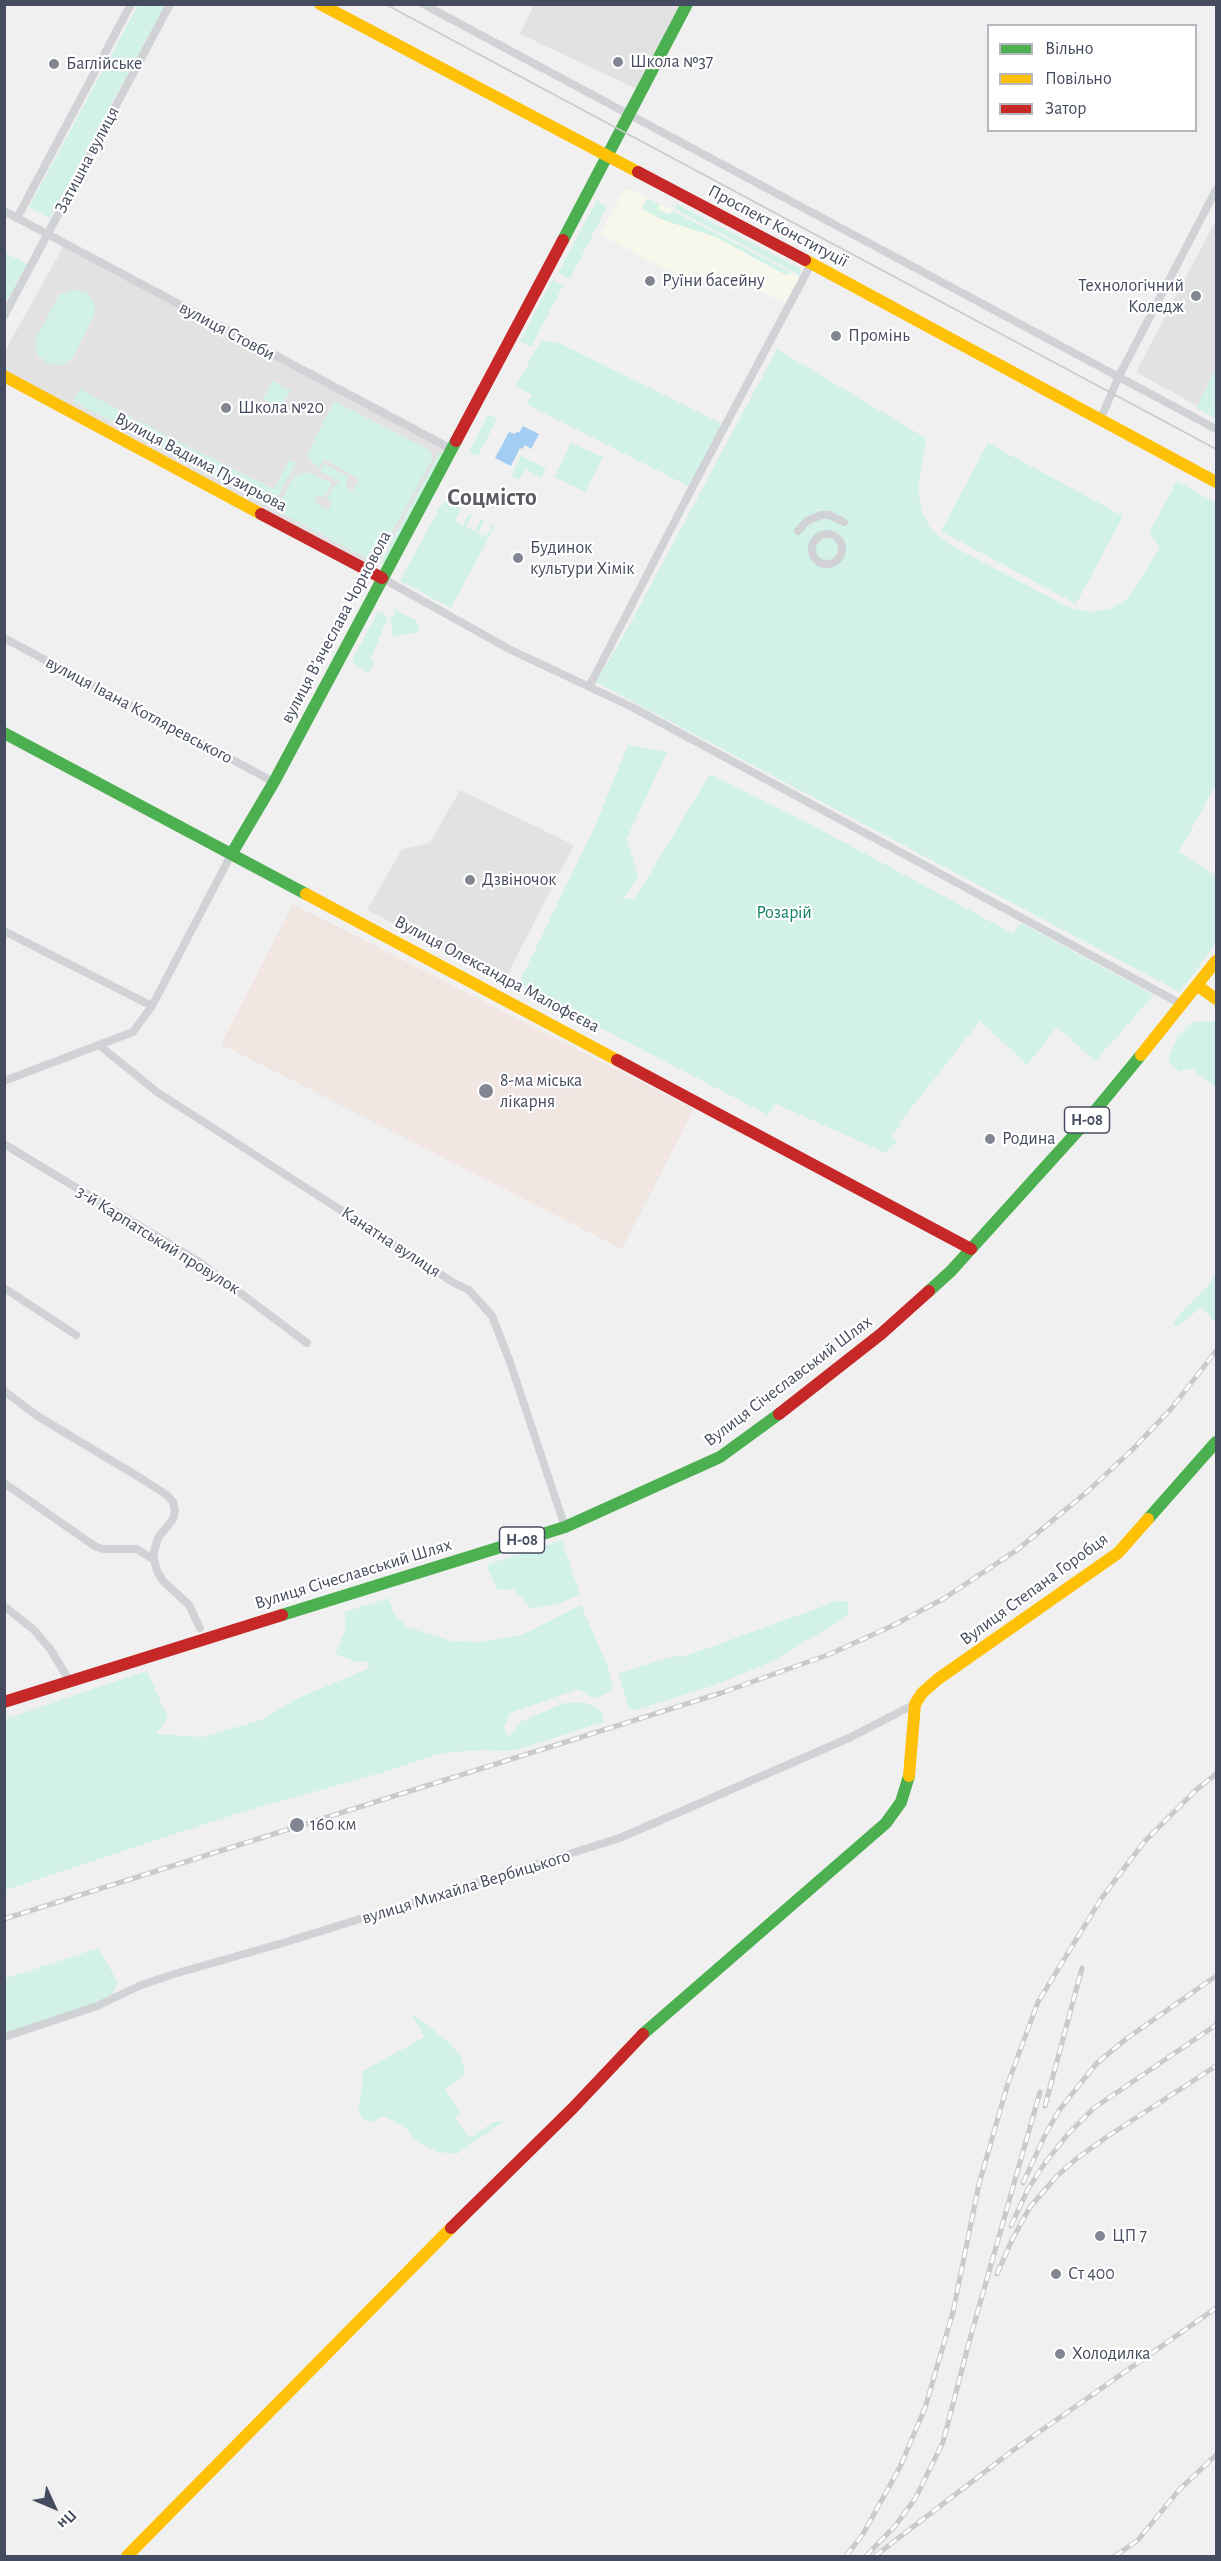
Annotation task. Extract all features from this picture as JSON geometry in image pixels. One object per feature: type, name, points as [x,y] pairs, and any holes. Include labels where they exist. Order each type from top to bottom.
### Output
[{"type":"street","name":"Затишна вулиця","points":[[17,218],[130,4]]},
{"type":"street","name":"Затишна вулиця","points":[[4,316],[170,4]]},
{"type":"street","name":"Проспект Конституції","points":[[320,4],[1101,418],[1216,482]]},
{"type":"street","points":[[423,4],[1216,429]]},
{"type":"street","points":[[630,114],[687,4]]},
{"type":"street","name":"вулиця Вʼячеслава Чорновола","points":[[4,1081],[133,1032],[152,1006],[630,114]]},
{"type":"street","points":[[1101,418],[1119,376],[1216,192]]},
{"type":"street","name":"вулиця Стовби","points":[[4,211],[47,236],[451,449]]},
{"type":"street","points":[[589,687],[717,439],[811,264]]},
{"type":"street","name":"Вулиця Вадима Пузирьова","points":[[4,376],[382,578]]},
{"type":"street","points":[[798,531],[807,521],[821,515],[829,515],[844,522]]},
{"type":"street","points":[[382,578],[509,649],[632,707],[1183,1005]]},
{"type":"street","name":"вулиця Івана Котляревського","points":[[4,638],[274,782]]},
{"type":"street","name":"Вулиця Олександра Малофєєва","points":[[4,733],[971,1249]]},
{"type":"street","points":[[4,931],[152,1006]]},
{"type":"street","name":"Вулиця Січеславський Шлях","points":[[4,1702],[565,1527],[692,1472],[720,1457],[747,1439],[881,1334],[951,1271],[1085,1123],[1183,1005],[1216,961]]},
{"type":"street","points":[[1198,986],[1216,999]]},
{"type":"street","name":"Канатна вулиця","points":[[100,1046],[157,1092],[454,1283],[469,1290],[492,1316],[500,1335],[565,1527]]},
{"type":"street","name":"3-й Карпатський провулок","points":[[4,1144],[198,1262],[307,1343]]},
{"type":"street","points":[[4,1288],[76,1335]]},
{"type":"street","points":[[4,1391],[39,1417],[167,1494],[173,1502],[173,1520],[158,1538],[153,1555],[154,1560],[163,1581],[189,1605],[200,1629]]},
{"type":"street","name":"Вулиця Степана Горобця","points":[[915,1704],[938,1679],[1118,1553],[1216,1442]]},
{"type":"street","points":[[4,1483],[96,1547],[137,1550],[154,1560]]},
{"type":"street","points":[[4,1606],[34,1630],[51,1650],[70,1682]]},
{"type":"street","points":[[127,2556],[572,2109],[633,2043],[886,1823],[901,1802],[909,1778],[915,1704]]},
{"type":"street","name":"вулиця Михайла Вербицького","points":[[4,2037],[97,2006],[138,1986],[174,1974],[286,1942],[620,1838],[839,1743],[915,1704]]},
{"type":"shaded area","name":"Школа №37","points":[[534,5],[683,5],[641,91],[520,34]]},
{"type":"shaded area","points":[[625,189],[639,193],[800,278],[786,304],[737,280],[732,291],[695,271],[689,281],[600,235]]},
{"type":"shaded area","name":"Технологічний Коледж","points":[[1216,220],[1216,416],[1136,372]]},
{"type":"shaded area","name":"Школа №20","points":[[67,240],[448,442],[374,571],[5,374],[5,351]]},
{"type":"shaded area","name":"Дзвіночок","points":[[460,790],[574,845],[504,981],[367,910],[402,849],[430,843]]},
{"type":"shaded area","name":"8-ма міська лікарня","points":[[293,904],[694,1109],[622,1249],[221,1044]]},
{"type":"green space","points":[[138,5],[165,5],[50,218],[29,207]]},
{"type":"green space","points":[[647,198],[660,204],[658,209],[668,214],[673,211],[792,273],[786,275],[716,237],[663,220],[642,209]]},
{"type":"green space","points":[[597,200],[607,207],[570,279],[558,273]]},
{"type":"green space","points":[[677,204],[801,269],[800,275],[675,209]]},
{"type":"green space","points":[[4,252],[27,264],[5,304],[4,304]]},
{"type":"green space","points":[[552,280],[563,286],[531,347],[520,341]]},
{"type":"green space","points":[[74,289],[89,294],[95,304],[95,314],[72,359],[62,365],[51,365],[38,356],[35,340],[59,295]]},
{"type":"green space","points":[[541,340],[561,344],[725,425],[692,488],[526,404],[532,395],[516,386]]},
{"type":"green space","points":[[777,349],[926,438],[918,491],[922,512],[932,531],[950,545],[1068,607],[1089,612],[1110,609],[1129,597],[1160,547],[1149,533],[1177,481],[1216,503],[1216,784],[1179,852],[1214,875],[1216,873],[1216,943],[1180,992],[596,682],[629,626]]},
{"type":"green space","points":[[1216,368],[1216,419],[1196,408]]},
{"type":"green space","points":[[273,381],[291,391],[282,405],[276,406],[263,399]]},
{"type":"green space","points":[[80,389],[134,418],[127,430],[73,401]]},
{"type":"green space","points":[[334,401],[429,450],[432,454],[432,460],[376,560],[370,560],[276,510],[293,478],[306,472],[332,483],[324,498],[319,495],[315,502],[329,510],[332,502],[327,499],[334,486],[341,483],[320,471],[324,464],[349,477],[345,487],[353,491],[359,479],[324,459],[319,467],[311,462],[307,455]]},
{"type":"green space","points":[[488,414],[497,419],[478,456],[469,452]]},
{"type":"green space","points":[[139,420],[176,441],[274,489],[289,460],[296,463],[271,508],[131,433]]},
{"type":"green space","points":[[571,443],[603,457],[585,492],[555,477]]},
{"type":"green space","points":[[988,443],[1123,516],[1076,604],[941,531]]},
{"type":"green space","points":[[439,453],[443,453],[442,457],[384,565],[381,562]]},
{"type":"green space","points":[[521,456],[546,468],[541,478],[525,469],[519,480],[511,476]]},
{"type":"green space","points":[[447,500],[461,509],[455,521],[463,525],[469,513],[472,515],[466,527],[475,531],[481,519],[484,520],[478,533],[486,537],[492,525],[495,526],[451,608],[400,581],[440,507]]},
{"type":"green space","points":[[394,609],[417,621],[419,632],[393,637],[390,618],[395,614]]},
{"type":"green space","points":[[378,611],[386,615],[387,619],[371,658],[374,662],[369,673],[352,661]]},
{"type":"green space","name":"Розарій","points":[[628,745],[667,752],[627,838],[638,877],[622,900],[635,898],[710,774],[812,825],[1012,933],[1021,923],[1154,995],[1095,1061],[1057,1027],[1027,1065],[980,1021],[900,1122],[902,1124],[891,1136],[897,1141],[886,1153],[776,1104],[768,1115],[518,985],[595,826]]},
{"type":"green space","points":[[1216,1021],[1216,1088],[1191,1068],[1180,1072],[1168,1060],[1176,1039],[1193,1022]]},
{"type":"green space","points":[[1216,1274],[1216,1323],[1202,1307],[1177,1326],[1172,1324],[1203,1292]]},
{"type":"green space","points":[[562,1540],[580,1594],[561,1603],[531,1609],[515,1590],[497,1589],[486,1565]]},
{"type":"green space","points":[[388,1598],[394,1613],[407,1627],[451,1641],[476,1642],[522,1635],[581,1605],[608,1667],[613,1690],[594,1699],[578,1689],[510,1713],[504,1728],[508,1737],[520,1722],[564,1703],[585,1703],[600,1709],[604,1722],[512,1751],[483,1750],[442,1753],[388,1771],[239,1813],[5,1890],[5,1719],[147,1671],[168,1718],[156,1734],[203,1737],[261,1720],[298,1698],[370,1668],[366,1661],[356,1662],[335,1654],[346,1628],[345,1612]]},
{"type":"green space","points":[[837,1601],[847,1601],[849,1615],[771,1662],[712,1686],[632,1711],[628,1706],[618,1674],[674,1656],[683,1657]]},
{"type":"green space","points":[[98,1948],[118,1982],[113,1994],[94,2004],[5,2033],[4,1979]]},
{"type":"green space","points":[[411,2013],[449,2042],[461,2057],[466,2073],[445,2090],[461,2113],[455,2118],[470,2138],[493,2122],[504,2121],[457,2154],[437,2152],[414,2140],[406,2128],[384,2116],[371,2122],[364,2120],[358,2112],[363,2081],[361,2072],[424,2037]]},
{"type":"water","points":[[523,426],[539,434],[531,449],[525,445],[522,449],[520,448],[511,466],[495,458],[509,432],[519,433]]},
{"type":"tram line","points":[[385,4],[1216,449]]},
{"type":"railway","points":[[4,1919],[721,1693],[830,1654],[894,1625],[943,1599],[1017,1550],[1088,1491],[1171,1409],[1216,1351]]},
{"type":"railway","points":[[846,2556],[863,2534],[900,2467],[925,2408],[953,2312],[979,2184],[1008,2083],[1038,2002],[1101,1899],[1144,1842],[1196,1790],[1216,1774]]},
{"type":"railway","points":[[1045,2106],[1082,1968]]},
{"type":"railway","points":[[1023,2183],[1060,2109],[1096,2064],[1126,2039],[1216,1976]]},
{"type":"railway","points":[[1011,2226],[1028,2189],[1045,2163],[1068,2134],[1094,2108],[1216,2025]]},
{"type":"railway","points":[[997,2274],[1030,2207],[1057,2176],[1108,2136],[1216,2066]]},
{"type":"railway","points":[[866,2556],[895,2526],[915,2499],[943,2442],[1040,2092]]},
{"type":"railway","points":[[875,2556],[1012,2451],[1216,2308]]},
{"type":"railway","points":[[1115,2556],[1138,2540],[1179,2490],[1216,2455]]},
{"type":"traffic: fast","points":[[563,240],[687,4]]},
{"type":"traffic: fast","points":[[232,853],[274,782],[456,441]]},
{"type":"traffic: fast","points":[[4,733],[306,894]]},
{"type":"traffic: fast","points":[[929,1291],[951,1271],[1085,1123],[1141,1055]]},
{"type":"traffic: fast","points":[[282,1615],[565,1527],[720,1457],[779,1414]]},
{"type":"traffic: fast","points":[[1148,1519],[1216,1442]]},
{"type":"traffic: fast","points":[[643,2034],[886,1823],[901,1802],[909,1776]]},
{"type":"traffic: slow","points":[[320,4],[638,172]]},
{"type":"traffic: slow","points":[[805,260],[1216,482]]},
{"type":"traffic: slow","points":[[4,376],[261,514]]},
{"type":"traffic: slow","points":[[306,894],[617,1060]]},
{"type":"traffic: slow","points":[[1141,1055],[1216,961]]},
{"type":"traffic: slow","points":[[1198,986],[1216,999]]},
{"type":"traffic: slow","points":[[909,1776],[915,1704],[922,1693],[938,1679],[1118,1553],[1148,1519]]},
{"type":"traffic: slow","points":[[127,2556],[451,2228]]},
{"type":"traffic: jam","points":[[638,172],[805,260]]},
{"type":"traffic: jam","points":[[456,441],[563,240]]},
{"type":"traffic: jam","points":[[261,514],[382,578]]},
{"type":"traffic: jam","points":[[617,1060],[971,1249]]},
{"type":"traffic: jam","points":[[779,1414],[881,1334],[929,1291]]},
{"type":"traffic: jam","points":[[4,1702],[282,1615]]},
{"type":"traffic: jam","points":[[451,2228],[572,2109],[643,2034]]},
{"type":"place","name":"Школа №37","points":[[618,62]]},
{"type":"place","name":"Баглійське","points":[[54,64]]},
{"type":"place","name":"Руїни басейну","points":[[650,281]]},
{"type":"place","name":"Технологічний Коледж","points":[[1196,296]]},
{"type":"place","name":"Промінь","points":[[836,336]]},
{"type":"place","name":"Школа №20","points":[[226,408]]},
{"type":"place","name":"Будинок культури Хімік","points":[[518,558]]},
{"type":"place","name":"Дзвіночок","points":[[470,880]]},
{"type":"place","name":"8-ма міська лікарня","points":[[486,1091]]},
{"type":"place","name":"Родина","points":[[990,1139]]},
{"type":"place","name":"160 км","points":[[297,1825]]},
{"type":"place","name":"ЦП 7","points":[[1100,2236]]},
{"type":"place","name":"Ст 400","points":[[1056,2274]]},
{"type":"place","name":"Холодилка","points":[[1060,2354]]},
{"type":"district","name":"Соцмісто","points":[[492,498]]}]
